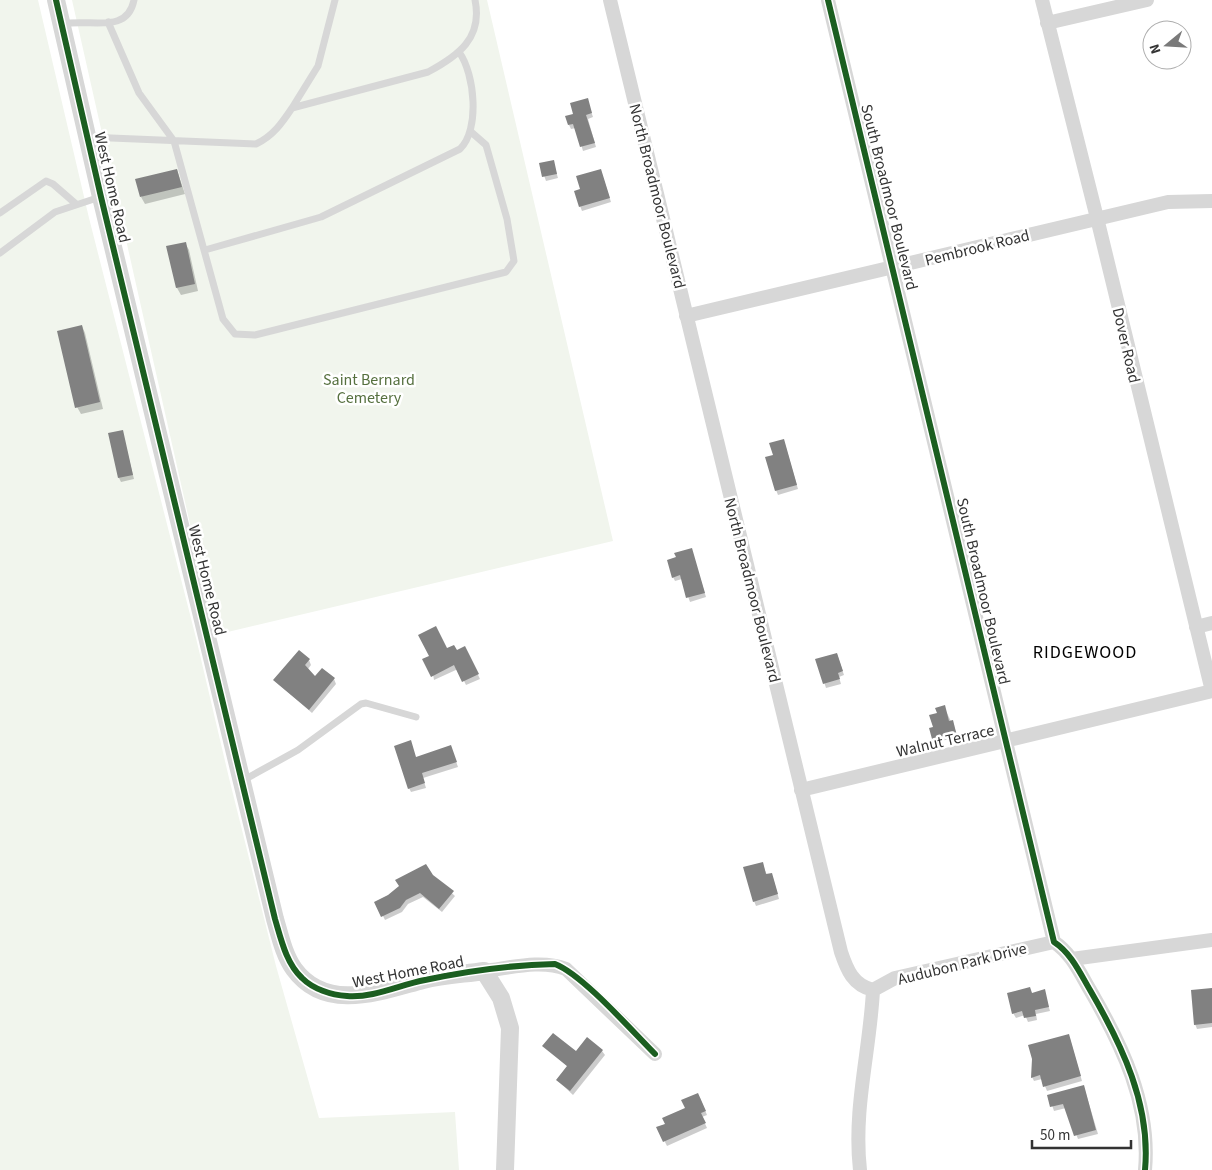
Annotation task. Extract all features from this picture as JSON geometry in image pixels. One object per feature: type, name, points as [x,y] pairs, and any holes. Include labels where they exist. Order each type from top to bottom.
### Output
[{"type":"street","name":"West Home Road","points":[[56,0],[100,197],[274,919],[287,956],[302,978],[327,992],[346,996],[361,996],[424,980],[484,971],[501,998],[510,1028],[505,1170]]},
{"type":"street","name":"North Broadmoor Boulevard","points":[[610,0],[845,966],[857,983],[873,990]]},
{"type":"street","name":"South Broadmoor Boulevard","points":[[828,0],[1054,942]]},
{"type":"street","name":"Dover Road","points":[[1042,0],[1212,691]]},
{"type":"street","points":[[1047,23],[1147,0]]},
{"type":"street","name":"Pembrook Road","points":[[686,316],[1168,202],[1212,200]]},
{"type":"street","points":[[1196,628],[1212,623]]},
{"type":"street","name":"Walnut Terrace","points":[[801,790],[1212,691]]},
{"type":"street","points":[[1072,959],[1212,940]]},
{"type":"street","points":[[1054,942],[1072,959],[1118,1042],[1135,1084],[1146,1132],[1145,1170]]},
{"type":"street","name":"Audubon Park Drive","points":[[873,990],[895,978],[1054,942]]},
{"type":"street","points":[[484,971],[555,964],[566,969],[655,1054]]},
{"type":"street","points":[[860,1170],[858,1124],[872,1018],[873,990]]},
{"type":"lane","points":[[61,24],[83,21],[108,22],[128,17],[134,0]]},
{"type":"lane","points":[[86,137],[256,144],[267,139],[278,129],[318,66],[335,0]]},
{"type":"lane","points":[[292,108],[428,72],[459,52],[474,32],[478,15],[475,0]]},
{"type":"lane","points":[[108,22],[139,93],[174,141],[223,319],[235,334],[245,336],[506,272],[514,261],[507,219],[486,145],[470,131]]},
{"type":"lane","points":[[205,250],[321,216],[460,149],[467,143],[470,131],[473,94],[467,63],[459,52]]},
{"type":"lane","points":[[0,213],[46,181],[53,184],[76,204]]},
{"type":"lane","points":[[0,253],[55,212],[100,197]]},
{"type":"lane","points":[[242,781],[298,750],[361,704],[366,703],[416,717]]},
{"type":"green space","points":[[0,0],[38,0],[89,218],[196,638],[276,966],[319,1118],[455,1112],[459,1170],[0,1170]]},
{"type":"green space","name":"Saint Bernard Cemetery","points":[[72,0],[487,0],[613,541],[215,635]]},
{"type":"building","points":[[588,98],[592,113],[586,115],[595,143],[580,147],[573,124],[568,125],[565,116],[573,114],[570,103]]},
{"type":"building","points":[[554,160],[557,174],[542,177],[539,163]]},
{"type":"building","points":[[177,169],[182,187],[140,197],[135,179]]},
{"type":"building","points":[[601,169],[610,198],[579,207],[574,191],[580,189],[576,176]]},
{"type":"building","points":[[186,242],[195,284],[176,288],[166,246]]},
{"type":"building","points":[[82,325],[100,402],[75,408],[57,331]]},
{"type":"building","points":[[123,430],[133,475],[118,478],[108,433]]},
{"type":"building","points":[[784,439],[797,485],[775,491],[765,457],[773,455],[769,443]]},
{"type":"building","points":[[692,548],[705,593],[686,598],[680,575],[672,578],[667,560],[676,557],[674,553]]},
{"type":"building","points":[[436,626],[447,648],[454,645],[457,650],[465,646],[479,674],[462,682],[454,665],[431,677],[422,659],[429,656],[418,635]]},
{"type":"building","points":[[299,650],[310,659],[305,665],[315,676],[322,668],[335,678],[309,710],[273,680]]},
{"type":"building","points":[[837,653],[843,671],[838,673],[840,679],[823,684],[815,659]]},
{"type":"building","points":[[945,705],[949,721],[953,720],[956,732],[932,739],[929,728],[933,727],[929,715],[937,713],[935,708]]},
{"type":"building","points":[[411,740],[416,757],[451,745],[457,762],[422,773],[425,783],[408,789],[394,746]]},
{"type":"building","points":[[763,862],[766,874],[772,873],[778,894],[753,902],[743,867]]},
{"type":"building","points":[[426,864],[433,875],[454,891],[439,909],[420,893],[406,900],[400,908],[381,917],[374,902],[388,895],[399,886],[395,880]]},
{"type":"building","points":[[1030,987],[1032,993],[1045,989],[1049,1007],[1035,1010],[1036,1016],[1024,1018],[1022,1011],[1012,1014],[1007,993]]},
{"type":"building","points":[[1212,988],[1212,1023],[1194,1025],[1191,990]]},
{"type":"building","points":[[553,1033],[576,1051],[587,1037],[603,1050],[570,1091],[556,1080],[567,1066],[542,1046]]},
{"type":"building","points":[[1069,1034],[1081,1076],[1043,1087],[1040,1075],[1031,1078],[1032,1059],[1028,1045]]},
{"type":"building","points":[[1084,1085],[1096,1130],[1074,1136],[1063,1104],[1050,1107],[1047,1095]]},
{"type":"building","points":[[698,1093],[706,1111],[701,1113],[706,1123],[663,1142],[656,1127],[665,1124],[662,1118],[685,1108],[681,1100]]},
{"type":"cycle path","points":[[56,0],[101,197],[275,919],[292,965],[306,982],[323,991],[357,996],[457,974],[506,967],[555,964],[579,979],[593,991],[655,1054]]},
{"type":"cycle path","points":[[828,0],[1054,942],[1065,952],[1079,970],[1113,1032],[1132,1076],[1143,1122],[1146,1146],[1145,1170]]},
{"type":"district","name":"RIDGEWOOD","points":[[1085,652]]}]
